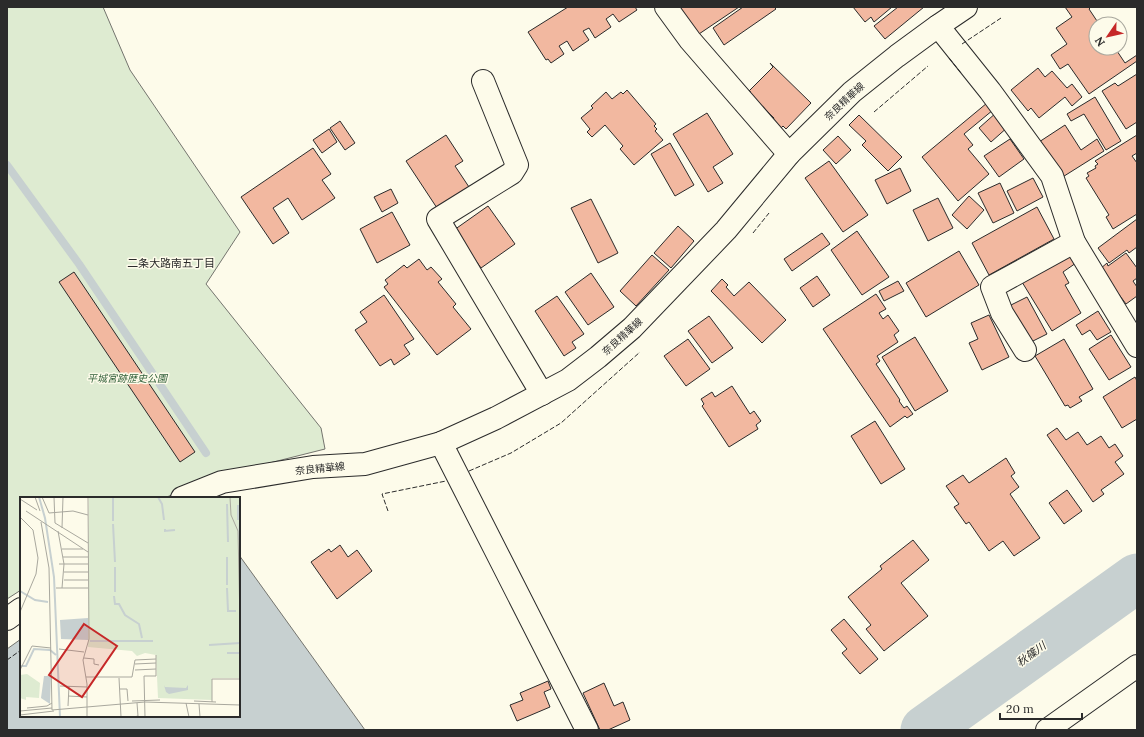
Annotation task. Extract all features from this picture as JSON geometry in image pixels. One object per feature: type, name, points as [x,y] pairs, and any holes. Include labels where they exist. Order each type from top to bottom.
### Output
[{"type":"street","points":[[666,7],[690,40],[788,154]]},
{"type":"street","name":"奈良精華線","points":[[184,497],[222,482],[314,467],[364,464],[441,442],[496,418],[568,380],[632,328],[726,230],[788,154],[852,92],[938,26],[966,7]]},
{"type":"street","points":[[938,26],[990,91],[1052,176],[1074,242],[1129,315],[1137,346]]},
{"type":"street","points":[[483,81],[517,165],[512,174],[438,219],[542,394]]},
{"type":"street","points":[[1025,350],[1002,313],[992,287],[1074,242]]},
{"type":"street","points":[[441,442],[587,730]]},
{"type":"street","points":[[7,619],[20,610]]},
{"type":"street","points":[[1046,730],[1137,666]]},
{"type":"green space","name":"平城宮跡歴史公園","points":[[7,7],[103,7],[130,70],[240,232],[206,284],[321,428],[325,449],[202,480],[167,497],[20,497],[20,591],[7,599]]},
{"type":"shaded area","points":[[240,556],[365,730],[7,730],[7,649],[20,640],[20,717],[240,717]]},
{"type":"building","points":[[568,7],[635,7],[637,10],[619,22],[613,14],[606,19],[611,27],[595,38],[589,28],[583,31],[589,40],[573,51],[567,41],[559,46],[564,54],[551,63],[548,59],[546,60],[528,32]]},
{"type":"building","points":[[678,7],[739,7],[696,36]]},
{"type":"building","points":[[743,7],[774,7],[776,9],[724,45],[713,28]]},
{"type":"building","points":[[853,7],[892,7],[874,22],[871,17],[865,22]]},
{"type":"building","points":[[898,7],[924,7],[885,39],[874,26]]},
{"type":"building","points":[[1065,7],[1091,7],[1089,9],[1094,16],[1088,16],[1088,56],[1120,56],[1125,63],[1137,55],[1137,61],[1089,94],[1068,64],[1060,69],[1051,55],[1067,44],[1056,28],[1072,17]]},
{"type":"building","points":[[770,63],[811,103],[786,129],[783,126],[780,129],[772,121],[774,118],[749,94],[751,92],[749,91],[773,67]]},
{"type":"building","points":[[1038,68],[1045,77],[1052,71],[1067,88],[1072,84],[1082,97],[1072,106],[1065,97],[1039,118],[1031,108],[1028,111],[1011,90]]},
{"type":"building","points":[[1137,74],[1137,122],[1126,129],[1102,91],[1115,83],[1118,86]]},
{"type":"building","points":[[627,90],[656,124],[654,126],[657,129],[655,131],[663,140],[634,165],[620,149],[623,146],[605,125],[592,137],[587,132],[590,129],[581,118],[593,108],[591,106],[606,92],[612,99],[621,92],[623,94]]},
{"type":"building","points":[[1095,97],[1121,141],[1106,150],[1084,114],[1071,121],[1067,114]]},
{"type":"building","points":[[987,103],[993,110],[964,134],[973,145],[968,149],[989,174],[958,201],[922,157]]},
{"type":"building","points":[[997,112],[1009,126],[991,142],[979,128]]},
{"type":"building","points":[[707,113],[733,154],[713,167],[723,183],[708,192],[673,134]]},
{"type":"building","points":[[859,115],[902,157],[888,171],[862,145],[866,141],[849,125]]},
{"type":"building","points":[[340,121],[355,143],[345,150],[330,128]]},
{"type":"building","points":[[1065,125],[1081,150],[1097,139],[1104,151],[1061,178],[1039,142]]},
{"type":"building","points":[[329,129],[337,142],[322,153],[313,140]]},
{"type":"building","points":[[446,135],[463,161],[455,166],[469,187],[437,208],[406,161]]},
{"type":"building","points":[[1137,135],[1137,153],[1132,156],[1137,163],[1137,214],[1113,229],[1106,217],[1109,215],[1086,178],[1089,176],[1087,173],[1096,168],[1095,166],[1098,164],[1095,161]]},
{"type":"building","points":[[838,136],[851,150],[836,164],[823,150]]},
{"type":"building","points":[[1010,139],[1024,159],[999,177],[984,156]]},
{"type":"building","points":[[670,143],[694,185],[675,196],[651,154]]},
{"type":"building","points":[[313,148],[331,174],[322,180],[335,198],[302,220],[288,198],[273,208],[289,233],[273,244],[241,197]]},
{"type":"building","points":[[829,161],[868,215],[843,232],[805,178]]},
{"type":"building","points":[[900,168],[911,191],[887,204],[875,180]]},
{"type":"building","points":[[1033,178],[1043,197],[1017,211],[1007,191]]},
{"type":"building","points":[[1000,183],[1014,213],[993,223],[978,193]]},
{"type":"building","points":[[391,189],[398,203],[382,212],[374,197]]},
{"type":"building","points":[[969,196],[984,210],[967,229],[952,215]]},
{"type":"building","points":[[938,198],[953,228],[928,241],[913,210]]},
{"type":"building","points":[[591,199],[618,253],[598,263],[571,208]]},
{"type":"building","points":[[488,206],[515,244],[481,268],[454,230]]},
{"type":"building","points":[[1037,207],[1054,239],[989,275],[972,243]]},
{"type":"building","points":[[392,212],[410,245],[377,263],[360,229]]},
{"type":"building","points":[[1137,219],[1137,247],[1129,253],[1127,250],[1109,263],[1098,248]]},
{"type":"building","points":[[678,226],[694,241],[671,268],[654,253]]},
{"type":"building","points":[[857,231],[889,277],[862,295],[831,250]]},
{"type":"building","points":[[822,233],[830,244],[792,271],[784,259]]},
{"type":"building","points":[[959,251],[979,285],[926,317],[906,283]]},
{"type":"building","points":[[1070,253],[1076,263],[1063,272],[1069,283],[1065,285],[1081,313],[1052,331],[1022,282]]},
{"type":"building","points":[[1126,253],[1137,268],[1137,278],[1133,281],[1137,287],[1137,296],[1126,304],[1100,269],[1107,263],[1108,266]]},
{"type":"building","points":[[652,255],[669,270],[636,306],[620,291]]},
{"type":"building","points":[[419,259],[427,270],[431,267],[442,279],[438,282],[456,304],[453,307],[471,329],[437,355],[384,287],[388,284],[385,280],[404,265],[407,268]]},
{"type":"building","points":[[74,272],[195,452],[180,462],[59,282]]},
{"type":"building","points":[[591,273],[614,307],[588,325],[565,292]]},
{"type":"building","points":[[817,276],[830,295],[813,307],[800,288]]},
{"type":"building","points":[[722,279],[728,285],[726,287],[734,296],[749,282],[786,320],[762,343],[711,291]]},
{"type":"building","points":[[898,281],[904,291],[884,301],[879,291]]},
{"type":"building","points":[[876,294],[886,309],[879,313],[883,319],[888,315],[899,331],[894,335],[898,342],[877,356],[880,361],[876,364],[904,408],[907,406],[913,414],[907,418],[905,416],[890,427],[823,329]]},
{"type":"building","points":[[384,295],[414,339],[404,345],[410,354],[394,365],[391,359],[380,366],[355,330],[367,322],[360,312]]},
{"type":"building","points":[[557,296],[584,334],[572,342],[576,348],[564,356],[535,311]]},
{"type":"building","points":[[1027,297],[1047,334],[1029,343],[1009,306]]},
{"type":"building","points":[[1098,311],[1111,332],[1097,340],[1090,330],[1082,335],[1076,325]]},
{"type":"building","points":[[989,315],[1009,357],[982,370],[969,343],[978,339],[971,323]]},
{"type":"building","points":[[709,316],[733,348],[712,363],[688,331]]},
{"type":"building","points":[[1111,335],[1131,367],[1109,380],[1089,349]]},
{"type":"building","points":[[915,337],[948,391],[915,411],[882,357]]},
{"type":"building","points":[[688,339],[710,369],[686,386],[664,356]]},
{"type":"building","points":[[1064,339],[1093,389],[1079,397],[1082,401],[1070,408],[1068,405],[1065,406],[1035,356]]},
{"type":"building","points":[[1135,377],[1137,381],[1137,419],[1122,428],[1103,397]]},
{"type":"building","points":[[732,386],[750,414],[754,411],[761,421],[756,425],[758,429],[729,447],[702,406],[704,404],[701,399],[712,392],[715,397]]},
{"type":"building","points":[[875,421],[905,469],[881,484],[851,436]]},
{"type":"building","points":[[1057,428],[1066,440],[1078,432],[1087,445],[1101,436],[1109,448],[1115,444],[1123,456],[1115,462],[1124,474],[1101,490],[1104,494],[1093,502],[1047,435]]},
{"type":"building","points":[[1006,458],[1015,473],[1011,476],[1019,487],[1010,494],[1040,538],[1014,556],[1003,541],[989,551],[969,522],[966,524],[954,507],[959,504],[946,486],[963,475],[969,483]]},
{"type":"building","points":[[1067,490],[1082,511],[1064,524],[1049,503]]},
{"type":"building","points":[[913,540],[929,560],[901,583],[928,616],[884,651],[866,629],[871,625],[848,597],[882,569],[880,566]]},
{"type":"building","points":[[340,545],[348,557],[357,550],[372,571],[337,599],[311,562],[329,549],[331,552]]},
{"type":"building","points":[[844,619],[878,659],[860,674],[842,653],[847,649],[831,630]]},
{"type":"building","points":[[548,681],[551,689],[544,692],[550,707],[517,721],[510,705],[523,700],[520,693]]},
{"type":"building","points":[[604,683],[614,706],[623,702],[630,720],[608,730],[600,730],[583,693]]},
{"type":"waterway","points":[[7,165],[79,264],[206,453]]},
{"type":"waterway","name":"秋篠川","points":[[925,730],[1137,578]]},
{"type":"fence","points":[[962,44],[1001,18]]},
{"type":"fence","points":[[949,58],[961,73]]},
{"type":"fence","points":[[874,112],[928,66]]},
{"type":"fence","points":[[753,233],[769,213]]},
{"type":"fence","points":[[469,471],[511,453],[561,423],[640,352]]},
{"type":"fence","points":[[388,511],[382,494],[446,481]]},
{"type":"fence","points":[[7,660],[20,651]]},
{"type":"district","name":"二条大路南五丁目","points":[[171,263]]}]
